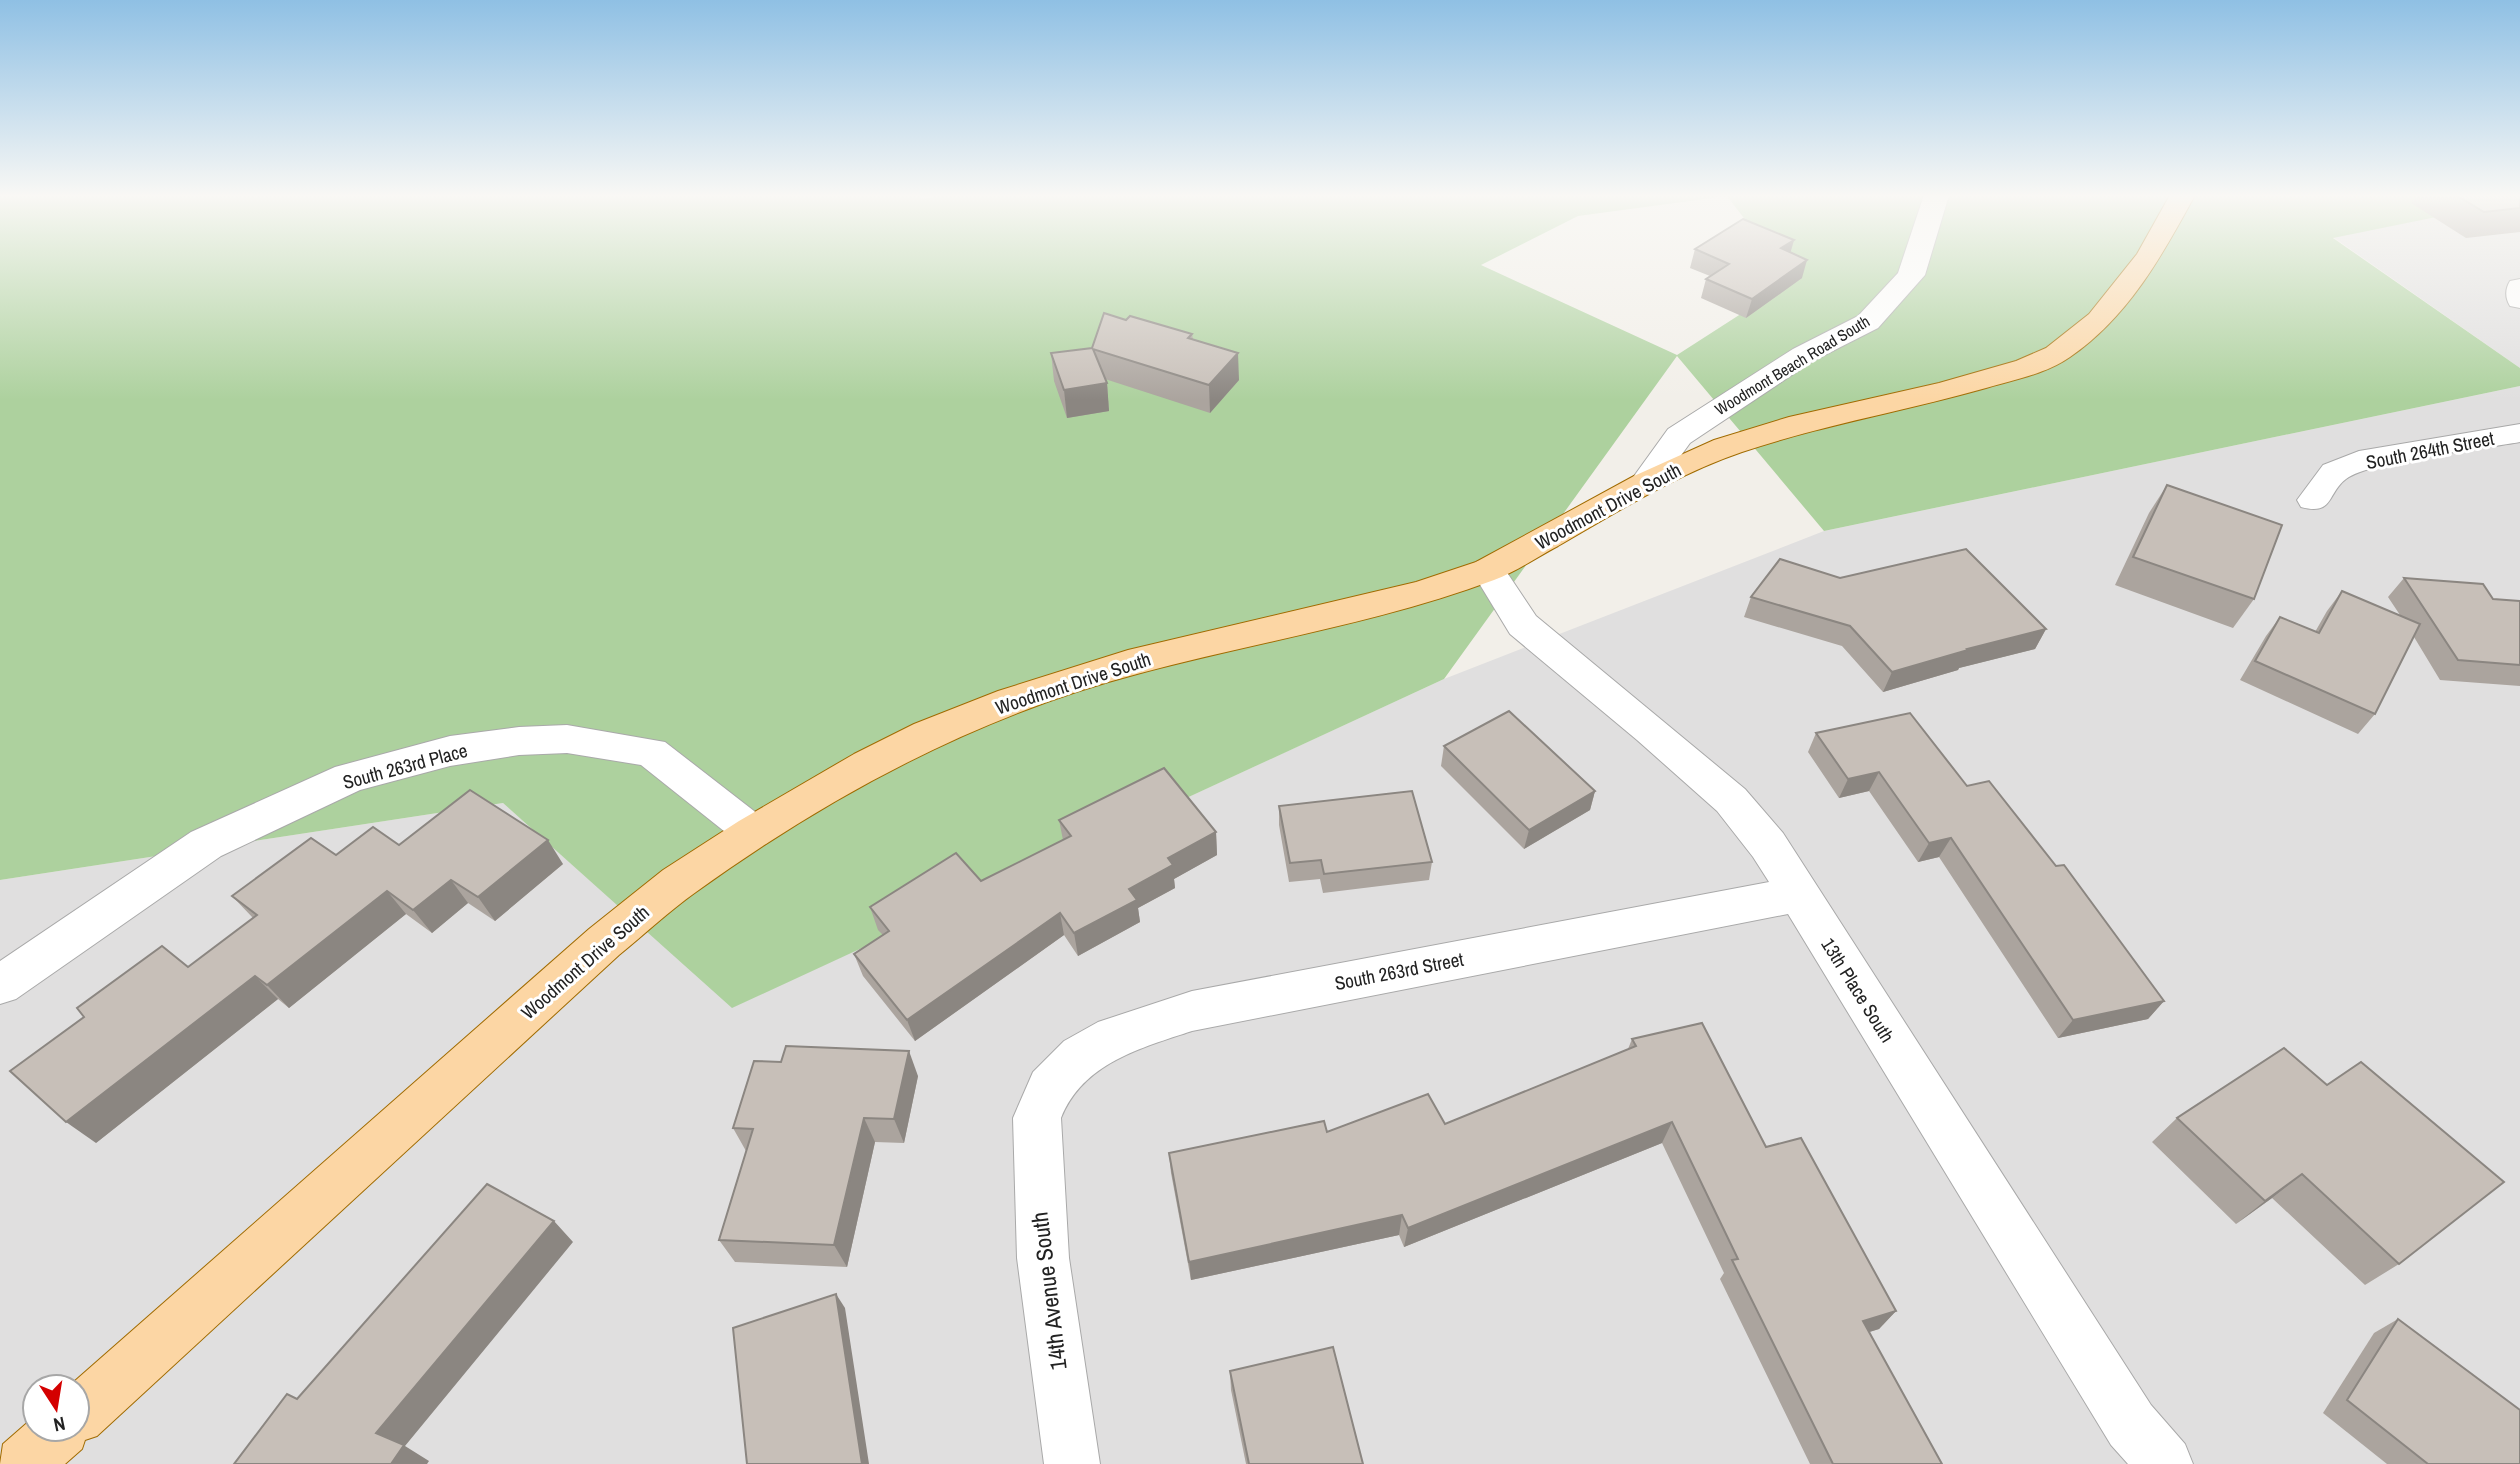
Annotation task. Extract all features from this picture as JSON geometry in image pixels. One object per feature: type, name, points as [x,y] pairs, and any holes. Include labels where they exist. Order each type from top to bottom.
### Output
[{"type":"main road","name":"Woodmont Drive South","points":[[91,1403],[604,942],[678,882],[753,832],[904,747],[1011,701],[1128,663],[1423,592],[1488,570],[1645,483],[1725,447],[1800,424],[1946,390],[2026,367],[2056,354],[2099,320],[2143,263]]},
{"type":"main road","points":[[23,1464],[46,1443]]},
{"type":"street","name":"Woodmont Beach Road South","points":[[1645,483],[1679,436],[1803,355],[1868,322],[1911,275],[1915,263]]},
{"type":"street","points":[[2520,287],[2520,300]]},
{"type":"street","name":"South 264th Street","points":[[2313,500],[2334,472],[2370,458],[2520,433]]},
{"type":"street","name":"13th Place South","points":[[1488,570],[1523,625],[1731,800],[1768,845],[2131,1425],[2165,1464]]},
{"type":"street","name":"South 263rd Place","points":[[0,985],[206,844],[349,778],[450,751],[519,741],[567,739],[650,752],[753,832]]},
{"type":"street","name":"South 263rd Street","points":[[1037,1118],[1050,1087],[1080,1056],[1114,1037],[1152,1022],[1192,1011],[1800,894]]},
{"type":"street","name":"14th Avenue South","points":[[1037,1118],[1038,1206],[1043,1258],[1072,1464]]},
{"type":"shaded area","points":[[2371,263],[2520,263],[2520,368]]},
{"type":"shaded area","points":[[2520,386],[2520,1464],[0,1464],[0,880],[503,803],[733,1007],[1444,679],[1824,531]]},
{"type":"green space","points":[[0,263],[1484,263],[1481,265],[1677,355],[1792,281],[1778,263],[2369,263],[2520,368],[2520,386],[1824,531],[1677,356],[1444,679],[732,1008],[503,803],[0,880]]},
{"type":"building","points":[[1802,263],[1752,299],[1706,279],[1729,264]]},
{"type":"building","points":[[1104,313],[1126,320],[1130,316],[1192,334],[1188,338],[1238,353],[1209,385],[1093,349],[1107,383],[1064,390],[1051,353],[1092,348]]},
{"type":"building","points":[[2167,485],[2282,525],[2254,599],[2133,557]]},
{"type":"building","points":[[1966,549],[2046,629],[1892,672],[1850,626],[1751,597],[1780,559],[1840,578]]},
{"type":"building","points":[[2404,578],[2483,584],[2493,599],[2520,601],[2520,665],[2458,660]]},
{"type":"building","points":[[2342,591],[2420,624],[2375,714],[2255,661],[2280,617],[2319,633]]},
{"type":"building","points":[[1509,711],[1595,791],[1529,830],[1444,746]]},
{"type":"building","points":[[1910,713],[1967,786],[1989,781],[2056,866],[2064,865],[2164,1001],[2073,1020],[1951,838],[1929,843],[1879,772],[1848,779],[1816,733]]},
{"type":"building","points":[[1164,768],[1216,832],[1168,858],[1173,865],[1129,889],[1137,900],[1074,933],[1060,913],[907,1020],[854,954],[889,931],[870,907],[956,853],[981,881],[1071,836],[1059,820]]},
{"type":"building","points":[[470,790],[548,840],[478,897],[451,880],[413,910],[387,891],[267,985],[255,976],[66,1122],[10,1071],[84,1017],[77,1008],[162,946],[188,967],[257,915],[232,896],[311,838],[336,855],[373,827],[399,845]]},
{"type":"building","points":[[1412,791],[1432,862],[1324,874],[1321,860],[1290,863],[1279,806]]},
{"type":"building","points":[[1702,1023],[1766,1147],[1801,1138],[1896,1311],[1863,1321],[1942,1464],[1833,1464],[1732,1260],[1738,1259],[1672,1122],[1408,1228],[1402,1215],[1189,1262],[1169,1153],[1324,1121],[1327,1132],[1428,1094],[1445,1124],[1636,1046],[1632,1039]]},
{"type":"building","points":[[786,1046],[909,1051],[894,1119],[864,1118],[834,1245],[719,1240],[753,1129],[733,1128],[754,1061],[781,1062]]},
{"type":"building","points":[[2284,1048],[2327,1085],[2361,1062],[2504,1182],[2399,1264],[2302,1174],[2265,1201],[2177,1118]]},
{"type":"building","points":[[487,1184],[554,1221],[376,1433],[404,1445],[391,1464],[234,1464],[287,1394],[297,1399]]},
{"type":"building","points":[[836,1294],[862,1464],[747,1464],[733,1328]]},
{"type":"building","points":[[2398,1319],[2520,1410],[2520,1464],[2428,1464],[2347,1400]]},
{"type":"building","points":[[1333,1347],[1363,1464],[1249,1464],[1230,1371]]}]
